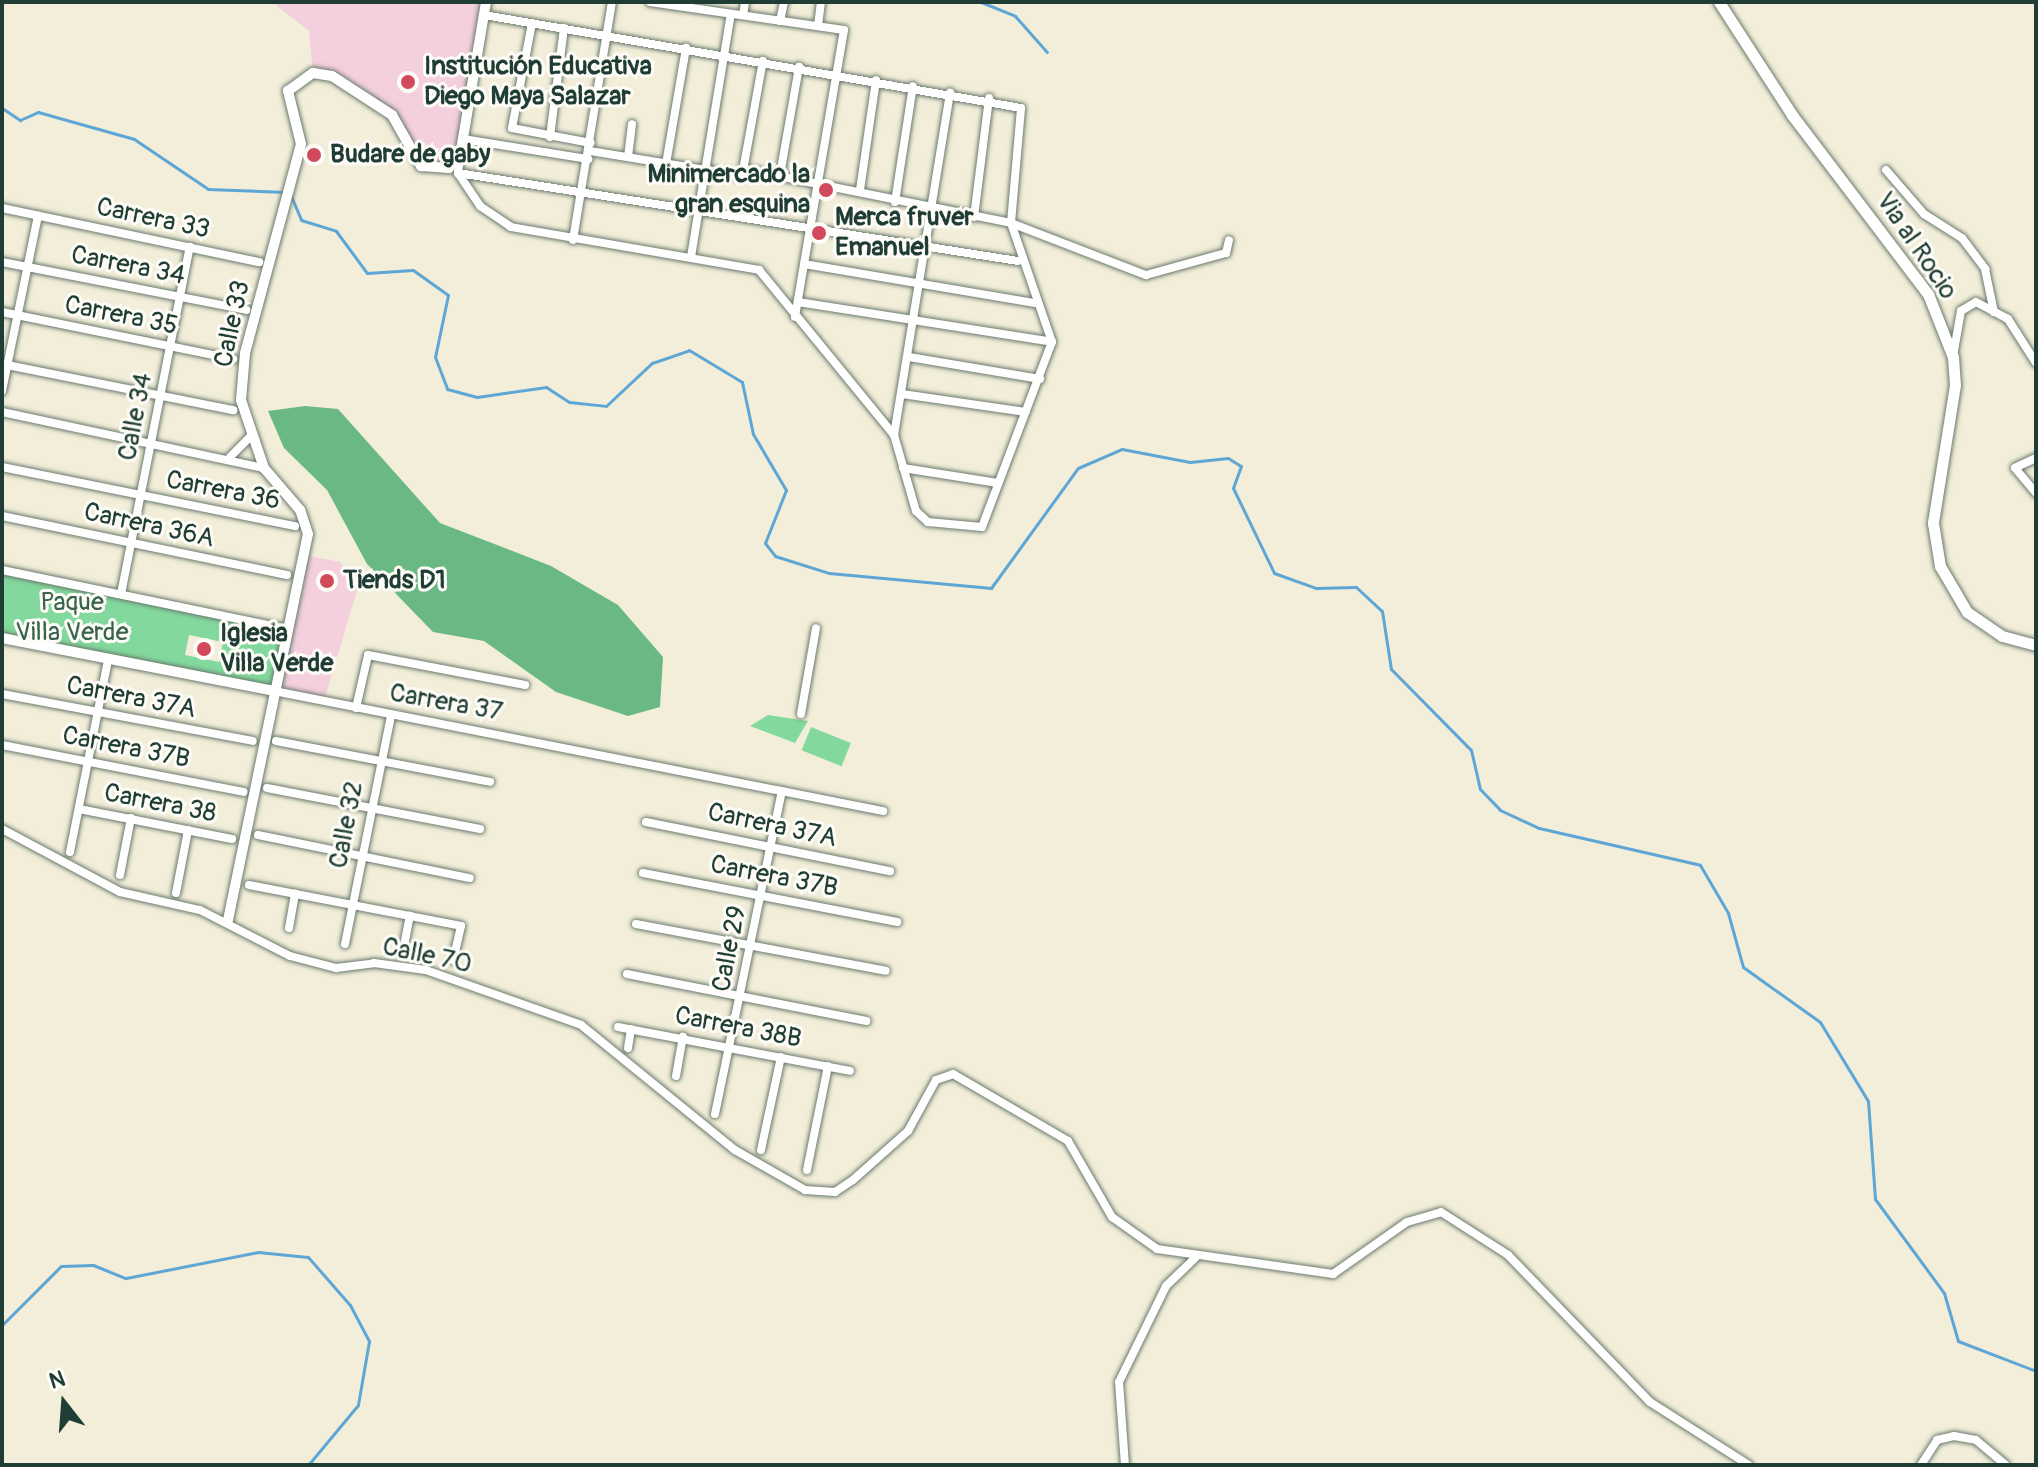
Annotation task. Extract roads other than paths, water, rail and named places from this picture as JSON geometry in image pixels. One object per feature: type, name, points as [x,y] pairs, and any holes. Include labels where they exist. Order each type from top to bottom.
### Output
[{"type":"main road","name":"Via al Rocio","points":[[1719,2],[1792,115],[1928,294],[1953,357],[1933,523],[1940,566],[1967,612],[1989,630],[2036,645]]},
{"type":"street","points":[[484,15],[1011,102],[1024,118],[1011,223],[1018,261],[1052,342],[982,527],[970,532],[928,522],[916,511],[894,435],[795,318],[759,270],[511,227],[480,206],[458,173],[486,2]]},
{"type":"street","points":[[573,240],[612,2]]},
{"type":"street","points":[[650,2],[704,6],[731,14],[844,30],[795,318]]},
{"type":"street","points":[[743,15],[745,2]]},
{"type":"street","points":[[780,21],[784,2]]},
{"type":"street","points":[[818,26],[821,2]]},
{"type":"street","points":[[691,257],[731,14]]},
{"type":"street","points":[[532,23],[512,128],[590,151]]},
{"type":"street","points":[[550,137],[564,28]]},
{"type":"street","points":[[666,164],[686,48]]},
{"type":"street","points":[[462,144],[590,151],[742,176],[763,61]]},
{"type":"street","points":[[780,175],[799,67]]},
{"type":"street","name":"Calle 33","points":[[228,920],[307,524],[264,468],[250,437],[241,400],[245,353],[301,144],[288,91],[313,73],[332,76],[392,115],[421,166],[449,168],[462,144]]},
{"type":"street","points":[[860,190],[876,80]]},
{"type":"street","points":[[895,202],[913,86]]},
{"type":"street","points":[[894,435],[917,319],[950,93]]},
{"type":"street","points":[[974,217],[989,98]]},
{"type":"street","points":[[628,157],[632,124]]},
{"type":"street","points":[[744,169],[860,190],[895,202],[1011,223],[1146,275],[1231,250],[1229,240]]},
{"type":"street","points":[[1886,170],[1924,214],[1962,238],[1985,269],[1994,312]]},
{"type":"street","points":[[458,173],[581,195],[811,226],[1018,261]]},
{"type":"street","name":"Carrera 33","points":[[2,208],[259,262]]},
{"type":"street","points":[[2,391],[5,364],[38,216]]},
{"type":"street","name":"Calle 34","points":[[121,594],[190,247]]},
{"type":"street","points":[[1197,250],[1200,260]]},
{"type":"street","name":"Carrera 34","points":[[2,262],[246,310]]},
{"type":"street","points":[[804,264],[1034,303]]},
{"type":"street","points":[[1953,357],[1969,301],[1994,312],[2024,338],[2036,363]]},
{"type":"street","points":[[798,302],[1052,342]]},
{"type":"street","name":"Carrera 35","points":[[2,312],[233,359]]},
{"type":"street","points":[[909,357],[1040,379]]},
{"type":"street","points":[[5,364],[233,410]]},
{"type":"street","points":[[902,394],[1026,412]]},
{"type":"street","points":[[2,412],[230,457],[264,468]]},
{"type":"street","points":[[230,457],[250,437]]},
{"type":"street","points":[[2036,458],[2015,468],[2036,493]]},
{"type":"street","name":"Carrera 36","points":[[2,467],[295,526]]},
{"type":"street","points":[[903,468],[998,483]]},
{"type":"street","name":"Carrera 36A","points":[[2,516],[287,575]]},
{"type":"street","points":[[2,570],[288,629]]},
{"type":"street","points":[[801,714],[816,628]]},
{"type":"street","name":"Carrera 37","points":[[2,638],[883,811]]},
{"type":"street","points":[[356,708],[368,655],[525,685]]},
{"type":"street","points":[[70,852],[108,660]]},
{"type":"street","name":"Carrera 37A","points":[[2,694],[253,741]]},
{"type":"street","name":"Calle 32","points":[[345,944],[391,715]]},
{"type":"street","points":[[276,741],[490,782]]},
{"type":"street","name":"Carrera 37B","points":[[2,745],[243,792]]},
{"type":"street","points":[[267,788],[480,829]]},
{"type":"street","name":"Calle 29","points":[[715,1114],[782,791]]},
{"type":"street","name":"Carrera 38","points":[[79,809],[232,839]]},
{"type":"street","points":[[120,875],[131,818]]},
{"type":"street","name":"Carrera 37A","points":[[646,822],[890,871]]},
{"type":"street","name":"Calle 70","points":[[2,829],[120,892],[228,920],[290,956],[336,968],[374,963],[426,970],[581,1025],[735,1150],[813,1192],[835,1192],[853,1180],[908,1131],[936,1080],[953,1074],[1068,1141],[1126,1233],[1196,1257]]},
{"type":"street","points":[[176,893],[188,830]]},
{"type":"street","points":[[258,835],[470,878]]},
{"type":"street","name":"Carrera 37B","points":[[643,873],[897,922]]},
{"type":"street","points":[[249,885],[461,926],[453,960]]},
{"type":"street","points":[[289,928],[295,894]]},
{"type":"street","points":[[403,951],[410,916]]},
{"type":"street","points":[[636,924],[886,971]]},
{"type":"street","points":[[627,974],[742,994],[866,1021]]},
{"type":"street","name":"Carrera 38B","points":[[618,1027],[850,1071]]},
{"type":"street","points":[[628,1048],[631,1029]]},
{"type":"street","points":[[676,1076],[683,1037]]},
{"type":"street","points":[[761,1150],[781,1057]]},
{"type":"street","points":[[807,1170],[828,1066]]},
{"type":"street","points":[[1125,1465],[1119,1382],[1166,1286],[1196,1257],[1333,1274],[1407,1222],[1441,1212],[1508,1255],[1650,1402],[1749,1465]]},
{"type":"street","points":[[1921,1465],[1937,1440],[1954,1436],[1976,1440],[2006,1465]]},
{"type":"waterway","points":[[981,2],[1015,16],[1047,52]]},
{"type":"waterway","points":[[2,108],[20,120],[38,112],[134,139],[208,189],[286,192]]},
{"type":"waterway","points":[[291,196],[301,220],[336,231],[367,273],[413,270],[448,295],[435,357],[447,389],[477,397],[546,387],[569,402],[606,406],[652,363],[689,350],[742,382],[753,434],[786,490],[765,543],[775,556],[829,573],[991,588],[1078,468],[1122,449],[1190,462],[1228,458],[1241,466],[1233,488],[1274,573],[1316,588],[1356,587],[1382,611],[1391,669],[1471,750],[1480,789],[1500,810],[1539,828],[1700,865],[1728,913],[1743,967],[1820,1022],[1868,1101],[1875,1199],[1944,1293],[1958,1341],[2036,1371]]},
{"type":"waterway","points":[[2,1325],[61,1266],[93,1265],[126,1278],[258,1252],[308,1257],[350,1305],[369,1341],[358,1405],[308,1465]]},
{"type":"place","name":"Institución Educativa Diego Maya Salazar","points":[[408,82]]},
{"type":"place","name":"Budare de gaby","points":[[314,155]]},
{"type":"place","name":"Minimercado la gran esquina","points":[[826,190]]},
{"type":"place","name":"Merca fruver Emanuel","points":[[819,233]]},
{"type":"place","name":"Tiends D1","points":[[327,581]]},
{"type":"place","name":"Iglesia Villa Verde","points":[[204,649]]},
{"type":"park label","name":"Paque Villa Verde","points":[[72,618]]}]
